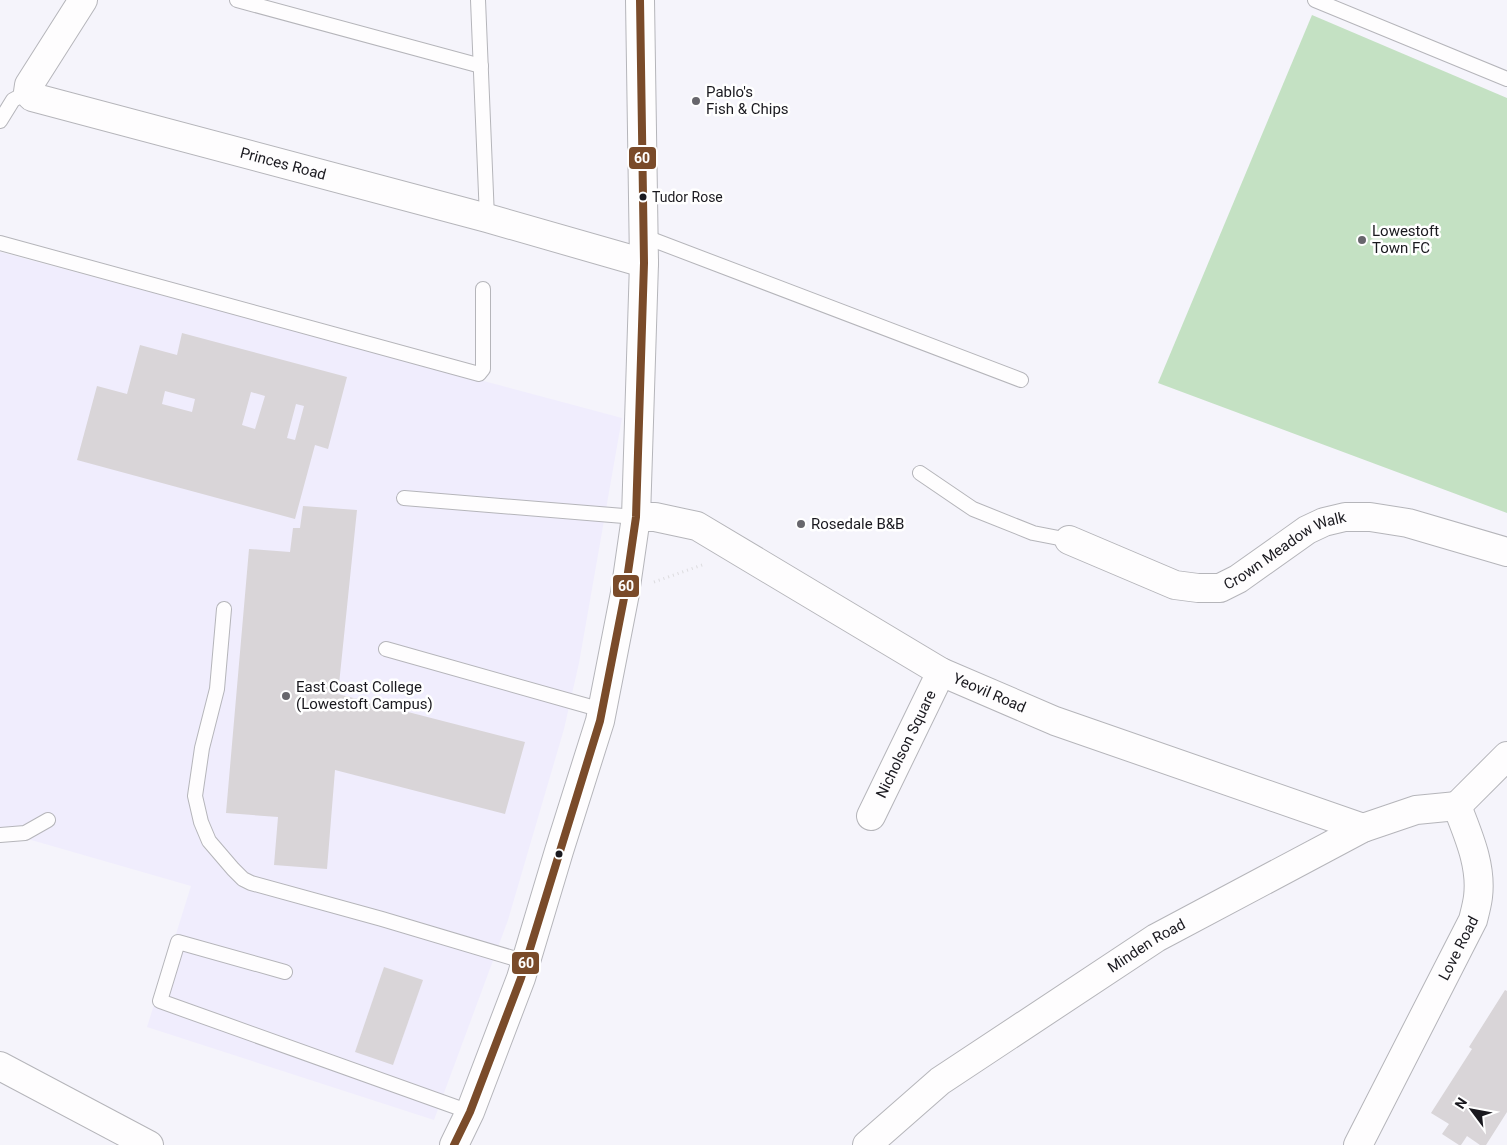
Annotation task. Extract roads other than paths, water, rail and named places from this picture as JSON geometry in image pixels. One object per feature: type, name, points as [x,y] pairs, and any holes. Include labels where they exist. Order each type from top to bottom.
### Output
[{"type":"street","points":[[28,92],[29,85],[83,0]]},
{"type":"street","points":[[454,1145],[470,1112],[506,1022],[526,962],[602,710],[625,593],[636,517],[644,263],[640,0]]},
{"type":"street","name":"Princes Road","points":[[28,92],[32,97],[486,218],[644,263]]},
{"type":"street","name":"Yeovil Road","points":[[636,517],[654,517],[698,526],[940,672],[1055,721],[1363,828]]},
{"type":"street","name":"Crown Meadow Walk","points":[[1069,540],[1175,585],[1198,588],[1220,588],[1238,579],[1307,530],[1324,522],[1345,518],[1370,517],[1408,523],[1507,552]]},
{"type":"street","name":"Nicholson Square","points":[[870,816],[940,672]]},
{"type":"street","points":[[1457,806],[1507,756]]},
{"type":"street","name":"Minden Road","points":[[869,1145],[940,1081],[1156,938],[1363,828],[1416,810],[1457,806]]},
{"type":"street","name":"Love Road","points":[[1358,1145],[1473,920],[1478,898],[1479,880],[1473,848],[1457,806]]},
{"type":"street","points":[[0,1066],[149,1145]]},
{"type":"lane","points":[[237,0],[481,66]]},
{"type":"lane","points":[[478,0],[486,218]]},
{"type":"lane","points":[[1316,0],[1507,79]]},
{"type":"lane","points":[[0,121],[13,100],[28,92]]},
{"type":"lane","points":[[643,236],[1021,380]]},
{"type":"lane","points":[[0,243],[479,374],[483,369],[483,289]]},
{"type":"lane","points":[[920,473],[973,509],[1033,533],[1069,540]]},
{"type":"lane","points":[[404,498],[636,517]]},
{"type":"lane","points":[[224,609],[217,689],[202,748],[195,796],[201,822],[209,841],[233,869],[251,883],[382,919],[526,962]]},
{"type":"lane","points":[[386,649],[602,710]]},
{"type":"lane","points":[[0,834],[25,833],[48,820]]},
{"type":"lane","points":[[285,972],[178,942],[160,1001],[470,1112]]},
{"type":"place","name":"Pablo's Fish & Chips","points":[[696,101]]},
{"type":"place","name":"Tudor Rose","points":[[643,197]]},
{"type":"place","name":"Lowestoft Town FC","points":[[1362,240]]},
{"type":"place","name":"Rosedale B&B","points":[[801,524]]},
{"type":"place","name":"East Coast College (Lowestoft Campus)","points":[[286,696]]}]
